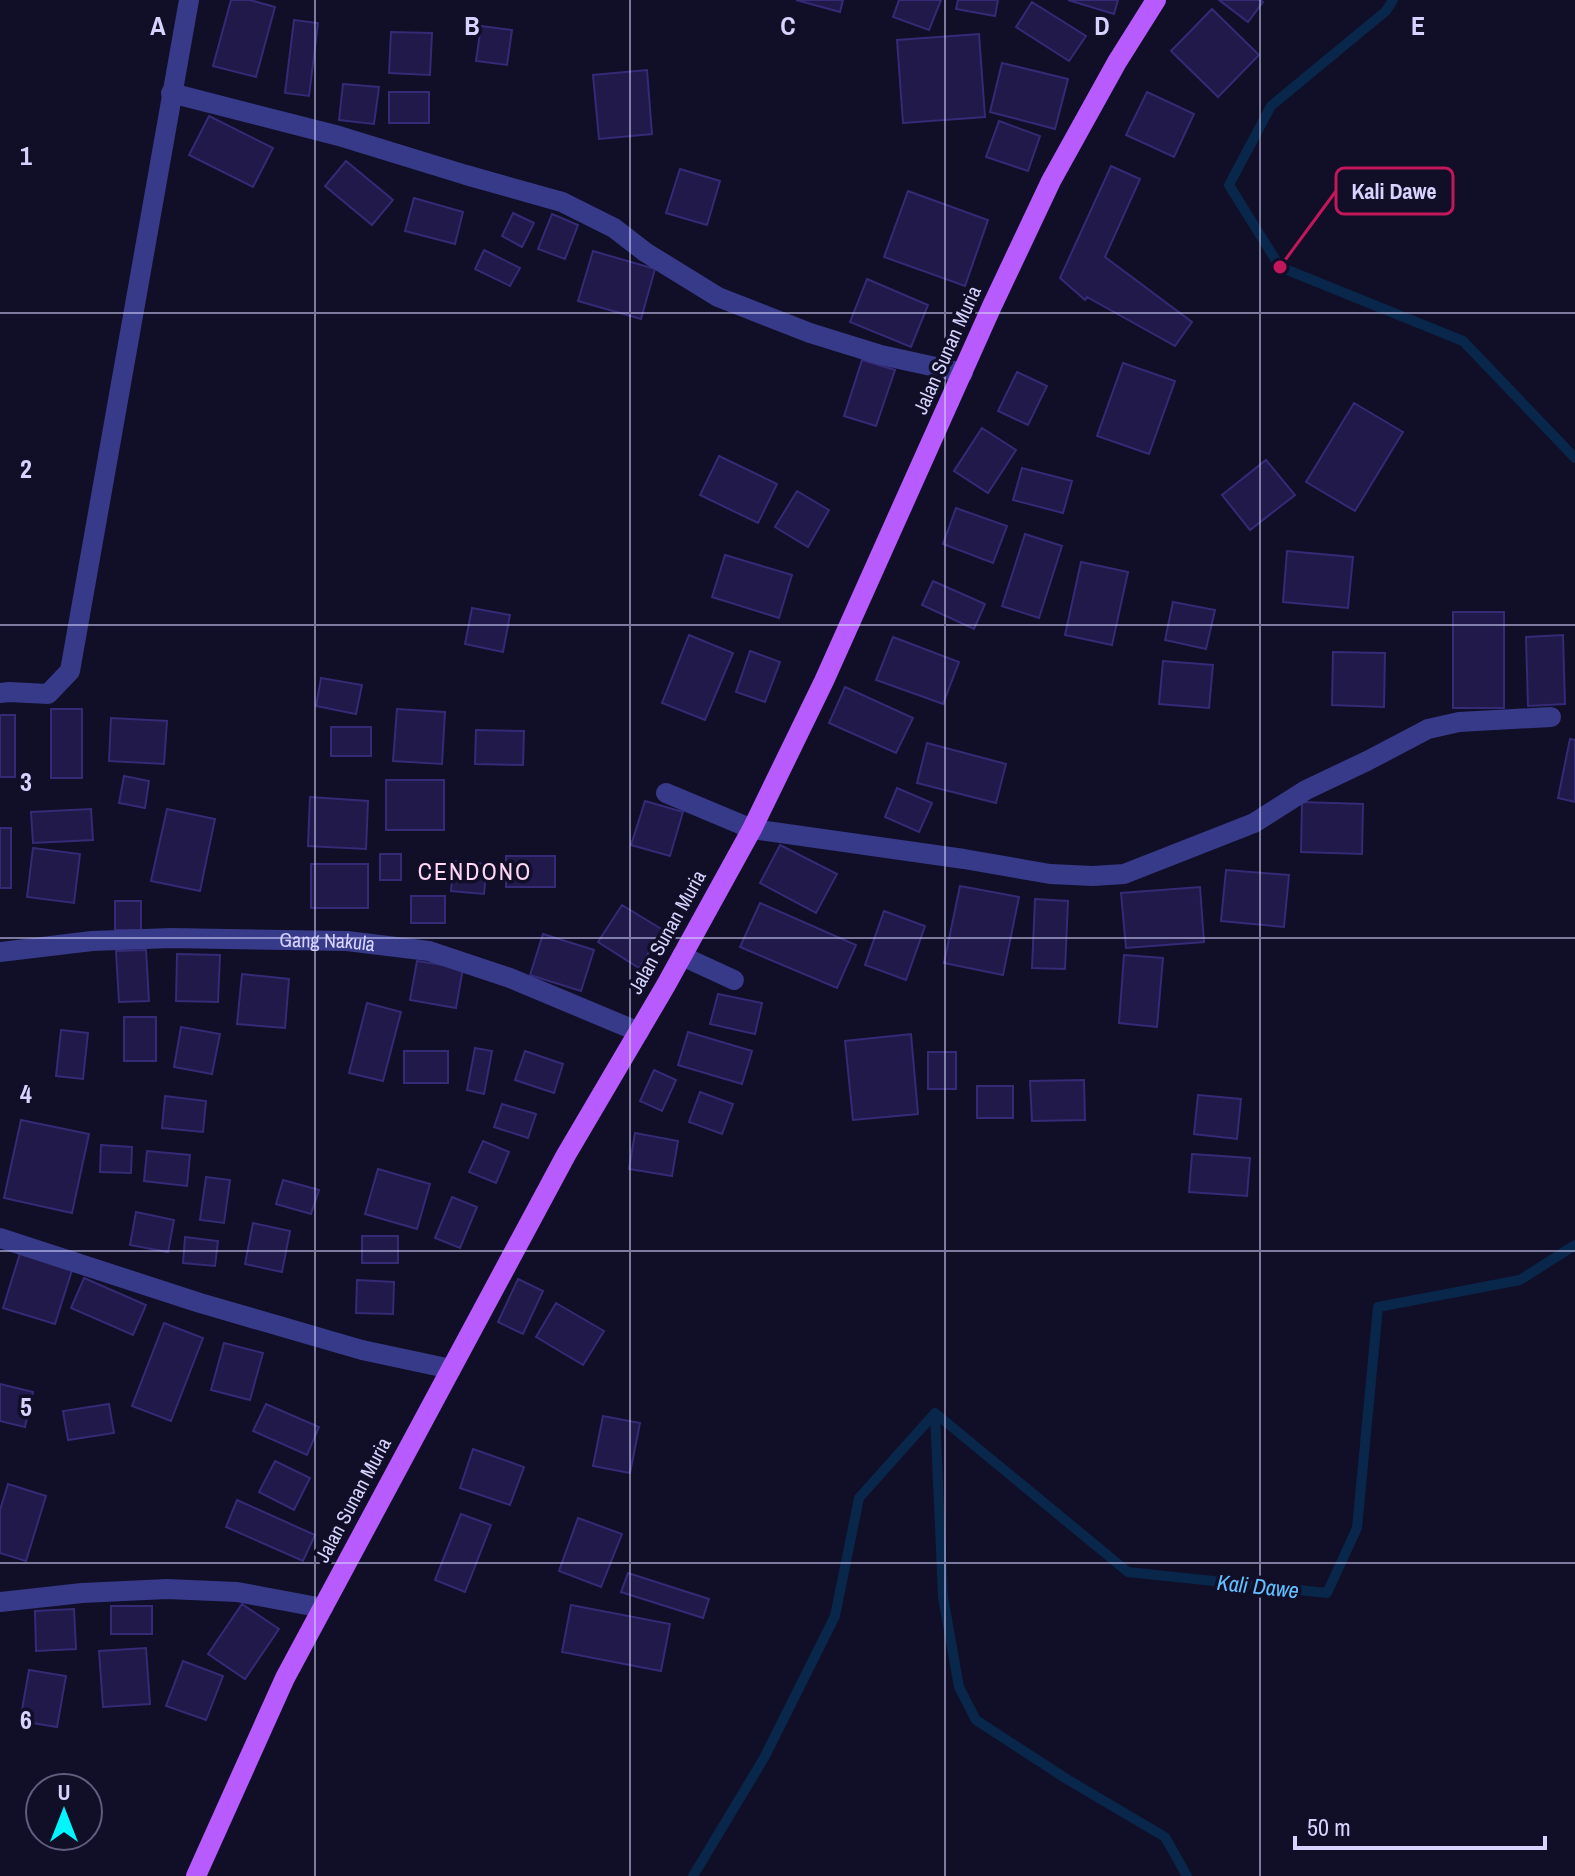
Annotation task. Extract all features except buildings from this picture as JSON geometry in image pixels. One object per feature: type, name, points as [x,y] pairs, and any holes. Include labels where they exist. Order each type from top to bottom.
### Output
[{"type":"main road","name":"Jalan Sunan Muria","points":[[196,1876],[285,1678],[566,1155],[639,1032],[752,829],[831,667],[1051,181],[1117,62],[1156,0]]},
{"type":"street","points":[[0,693],[48,694],[70,671],[189,0]]},
{"type":"street","points":[[171,93],[339,136],[562,202],[614,228],[645,252],[718,297],[810,333],[881,355],[963,373]]},
{"type":"street","points":[[666,793],[752,829],[1050,874],[1124,874],[1254,823],[1306,790],[1428,729],[1459,722],[1551,717]]},
{"type":"street","name":"Gang Nakula","points":[[0,952],[92,941],[171,938],[347,941],[429,951],[510,978],[639,1032]]},
{"type":"street","points":[[682,956],[734,980]]},
{"type":"street","points":[[0,1238],[200,1303],[362,1350],[451,1369]]},
{"type":"street","points":[[0,1602],[82,1593],[167,1589],[237,1592],[323,1608]]},
{"type":"waterway","name":"Kali Dawe","points":[[1393,0],[1386,11],[1271,106],[1229,185],[1280,267],[1463,341],[1575,458]]},
{"type":"waterway","name":"Kali Dawe","points":[[935,1413],[1128,1572],[1327,1593],[1357,1528],[1378,1307],[1520,1280],[1575,1245]]},
{"type":"waterway","name":"Kali Dawe","points":[[935,1413],[943,1597],[959,1687],[976,1720],[1065,1778],[1165,1837],[1187,1876]]},
{"type":"waterway","name":"Kali Dawe","points":[[693,1876],[764,1758],[835,1616],[859,1498],[935,1413]]},
{"type":"place","name":"Kali Dawe","points":[[1280,267]]},
{"type":"district","name":"CENDONO","points":[[475,872]]}]
